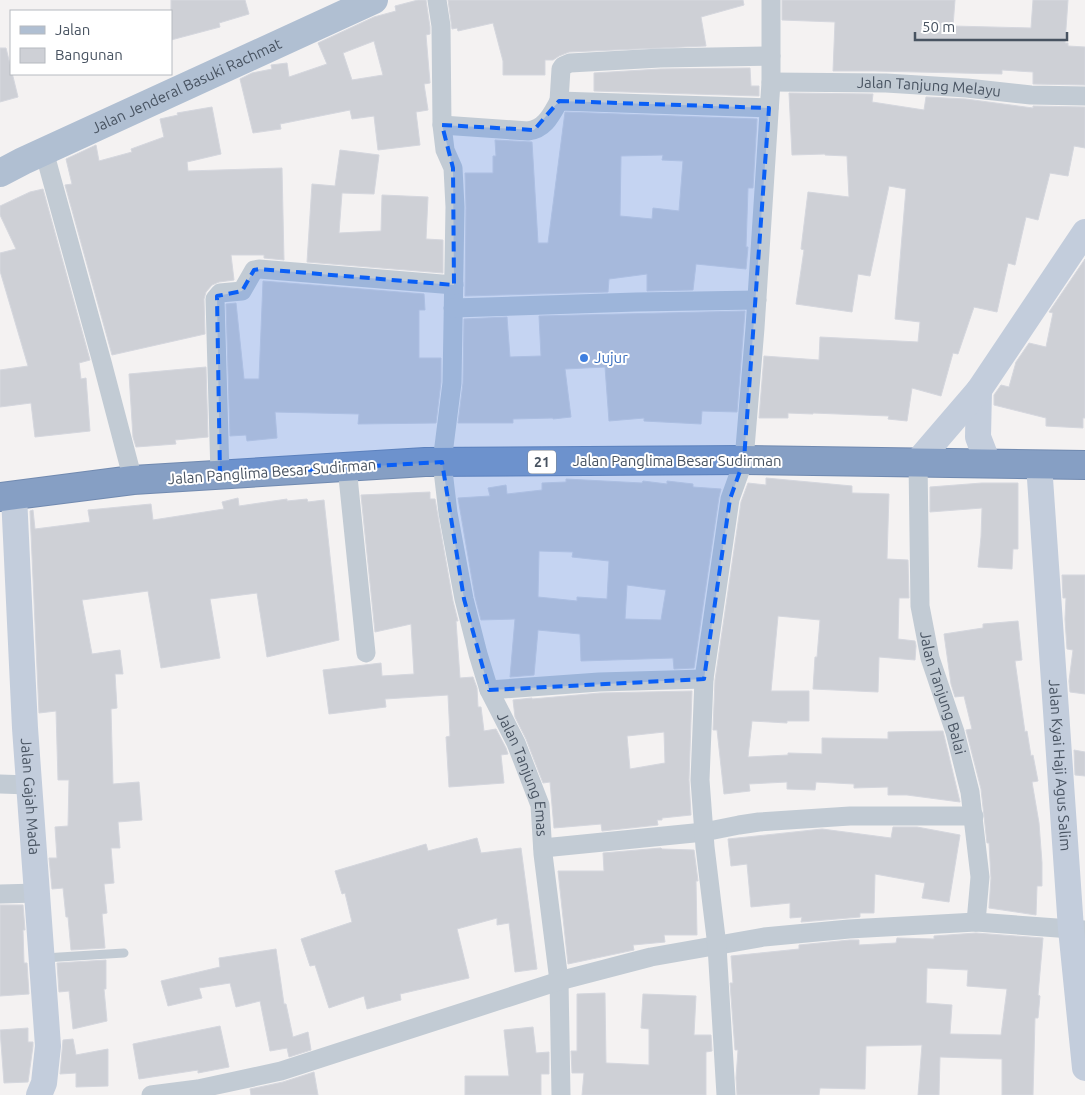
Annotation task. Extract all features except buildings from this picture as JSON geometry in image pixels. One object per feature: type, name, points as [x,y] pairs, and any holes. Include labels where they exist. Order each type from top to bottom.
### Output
[{"type":"highway","name":"Jalan Panglima Besar Sudirman","points":[[7,497],[133,480],[425,462],[744,460],[918,461],[1085,465]]},
{"type":"main road","name":"Jalan Jenderal Basuki Rachmat","points":[[0,173],[374,0]]},
{"type":"street","name":"Jalan Tanjung Emas","points":[[437,0],[441,26],[442,125],[445,150],[453,168],[456,207],[452,383],[442,462],[448,513],[464,599],[489,690],[516,743],[540,805],[543,848],[559,981],[561,1095]]},
{"type":"street","points":[[726,1095],[717,946],[700,780],[704,679],[730,499],[744,460],[757,300],[771,82],[771,0]]},
{"type":"street","points":[[442,125],[528,131],[541,128],[559,101],[561,69],[570,63],[660,58],[771,56]]},
{"type":"street","name":"Jalan Tanjung Melayu","points":[[771,82],[886,83],[967,88],[1031,95],[1085,96]]},
{"type":"street","points":[[559,101],[769,108]]},
{"type":"street","points":[[44,151],[133,480]]},
{"type":"street","points":[[918,461],[979,390],[1085,232]]},
{"type":"street","points":[[220,475],[215,298],[220,293],[242,291],[254,270],[259,269],[454,285]]},
{"type":"street","points":[[453,308],[757,300]]},
{"type":"street","points":[[979,390],[978,437],[988,463]]},
{"type":"street","name":"Jalan Tanjung Balai","points":[[918,461],[920,606],[930,658],[955,732],[970,792],[980,877],[976,922]]},
{"type":"street","name":"Jalan Kyai Haji Agus Salim","points":[[1039,464],[1078,929],[1085,1068]]},
{"type":"street","points":[[348,467],[366,653]]},
{"type":"street","name":"Jalan Gajah Mada","points":[[7,497],[48,1046],[44,1083],[39,1095]]},
{"type":"street","points":[[489,690],[599,682],[704,679]]},
{"type":"street","points":[[0,784],[29,785]]},
{"type":"street","points":[[543,848],[704,832],[758,822],[850,816],[974,816]]},
{"type":"street","points":[[0,894],[36,893]]},
{"type":"street","points":[[151,1095],[198,1089],[282,1071],[559,981],[651,957],[764,937],[849,929],[976,922],[1078,929]]},
{"type":"lane","points":[[42,959],[124,953]]},
{"type":"highlighted area","points":[[559,101],[769,108],[744,460],[730,499],[704,679],[489,690],[464,599],[442,462],[220,475],[217,296],[242,291],[254,270],[259,269],[454,285],[453,168],[442,125],[534,130]]},
{"type":"place","name":"Jujur","points":[[584,358]]}]
